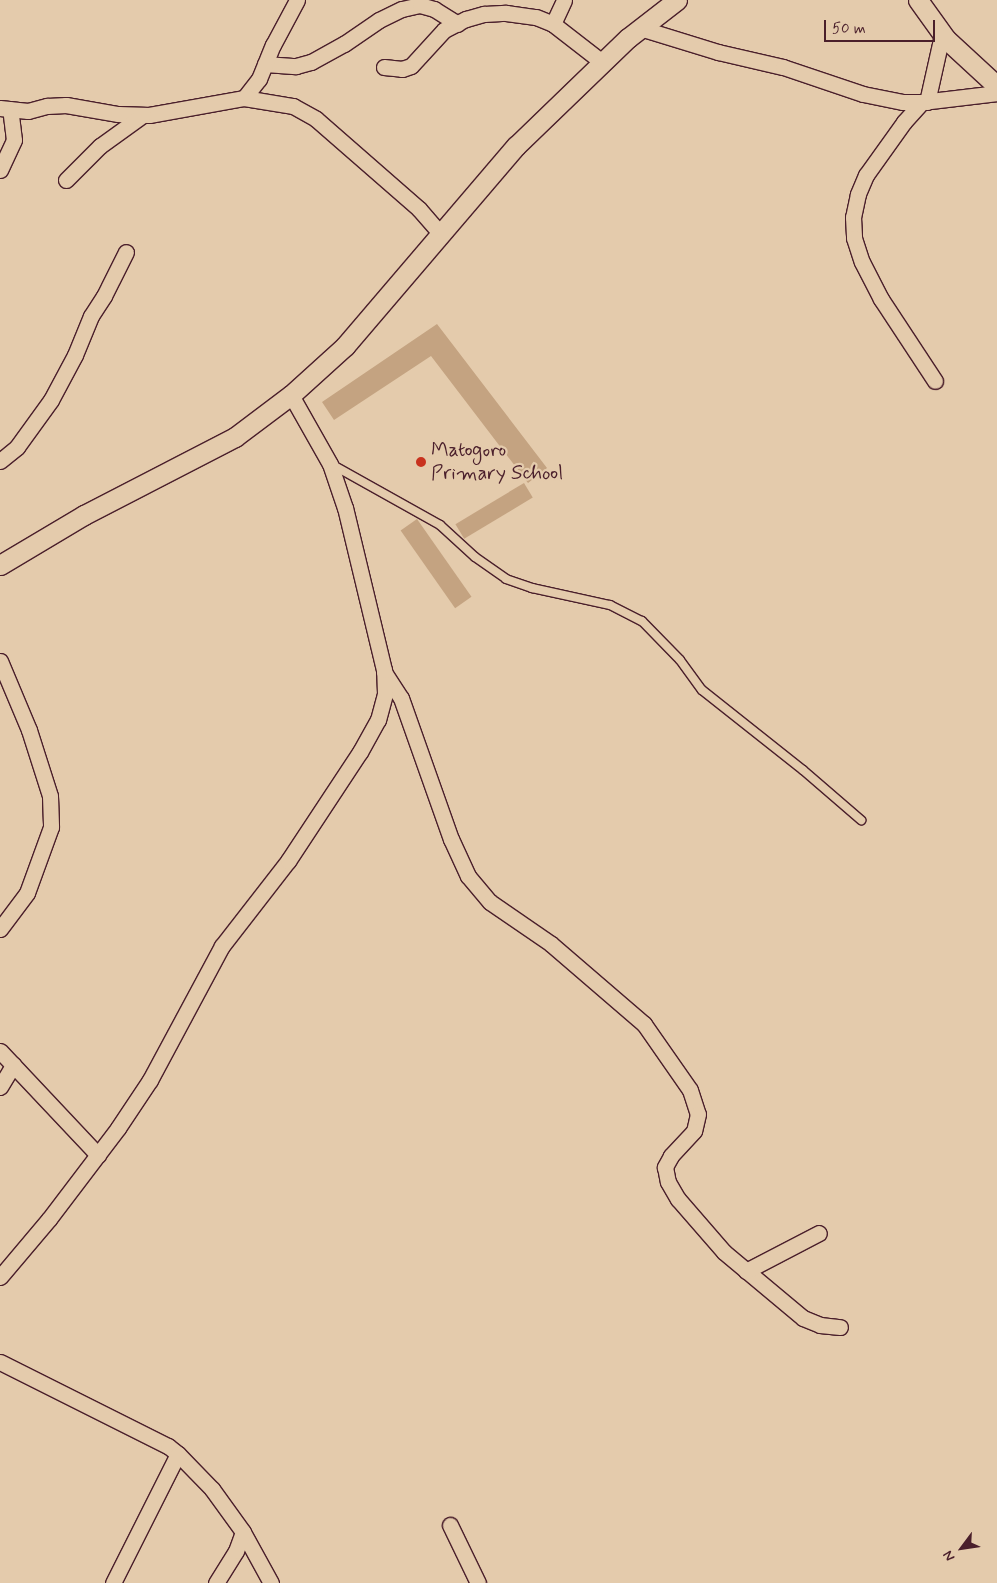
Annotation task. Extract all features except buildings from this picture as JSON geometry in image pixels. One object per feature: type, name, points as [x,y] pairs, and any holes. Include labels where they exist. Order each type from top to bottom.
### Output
[{"type":"street","points":[[244,98],[259,80],[297,0]]},
{"type":"street","points":[[553,24],[564,0]]},
{"type":"street","points":[[0,565],[84,516],[235,437],[291,395],[345,346],[516,146],[602,62],[640,28],[677,0]]},
{"type":"street","points":[[918,0],[942,35],[997,86]]},
{"type":"street","points":[[265,64],[296,66],[311,62],[344,44],[379,20],[402,9],[420,5],[434,9],[458,24]]},
{"type":"street","points":[[384,67],[402,69],[411,66],[444,30],[484,14],[506,13],[536,17],[553,24],[602,62]]},
{"type":"street","points":[[640,28],[718,52],[791,70],[863,94],[924,102],[997,93]]},
{"type":"street","points":[[935,381],[881,299],[862,262],[854,238],[853,217],[858,194],[866,175],[904,122],[924,102],[942,35]]},
{"type":"street","points":[[0,170],[14,140],[5,108],[28,111],[58,105],[118,114],[143,115],[192,109],[244,98],[293,106],[316,119],[419,209],[440,233]]},
{"type":"street","points":[[66,180],[100,146],[143,115]]},
{"type":"street","points":[[0,461],[17,447],[51,400],[76,355],[91,316],[104,296],[126,252]]},
{"type":"street","points":[[0,1277],[98,1155],[150,1080],[222,946],[288,861],[360,752],[378,720],[384,693],[384,670],[345,508],[330,464],[291,395]]},
{"type":"street","points":[[0,660],[29,730],[47,786],[50,796],[51,826],[27,893],[0,929]]},
{"type":"street","points":[[384,670],[401,698],[451,839],[468,876],[490,902],[551,944],[644,1024],[690,1090],[698,1114],[694,1131],[671,1156],[665,1167],[668,1182],[698,1224],[746,1271],[803,1318],[820,1325],[840,1326]]},
{"type":"street","points":[[0,1051],[98,1155]]},
{"type":"street","points":[[0,1087],[13,1065]]},
{"type":"street","points":[[746,1271],[819,1233]]},
{"type":"street","points":[[0,1362],[168,1446],[178,1454],[212,1489],[243,1532],[271,1583]]},
{"type":"street","points":[[113,1583],[178,1454]]},
{"type":"street","points":[[450,1525],[478,1583]]},
{"type":"street","points":[[216,1583],[236,1551],[243,1532]]},
{"type":"lane","points":[[330,464],[440,525],[475,557],[506,579],[532,588],[610,605],[642,621],[668,648],[702,690],[803,770],[861,820]]},
{"type":"place","name":"Matogoro Primary School","points":[[421,462]]}]
